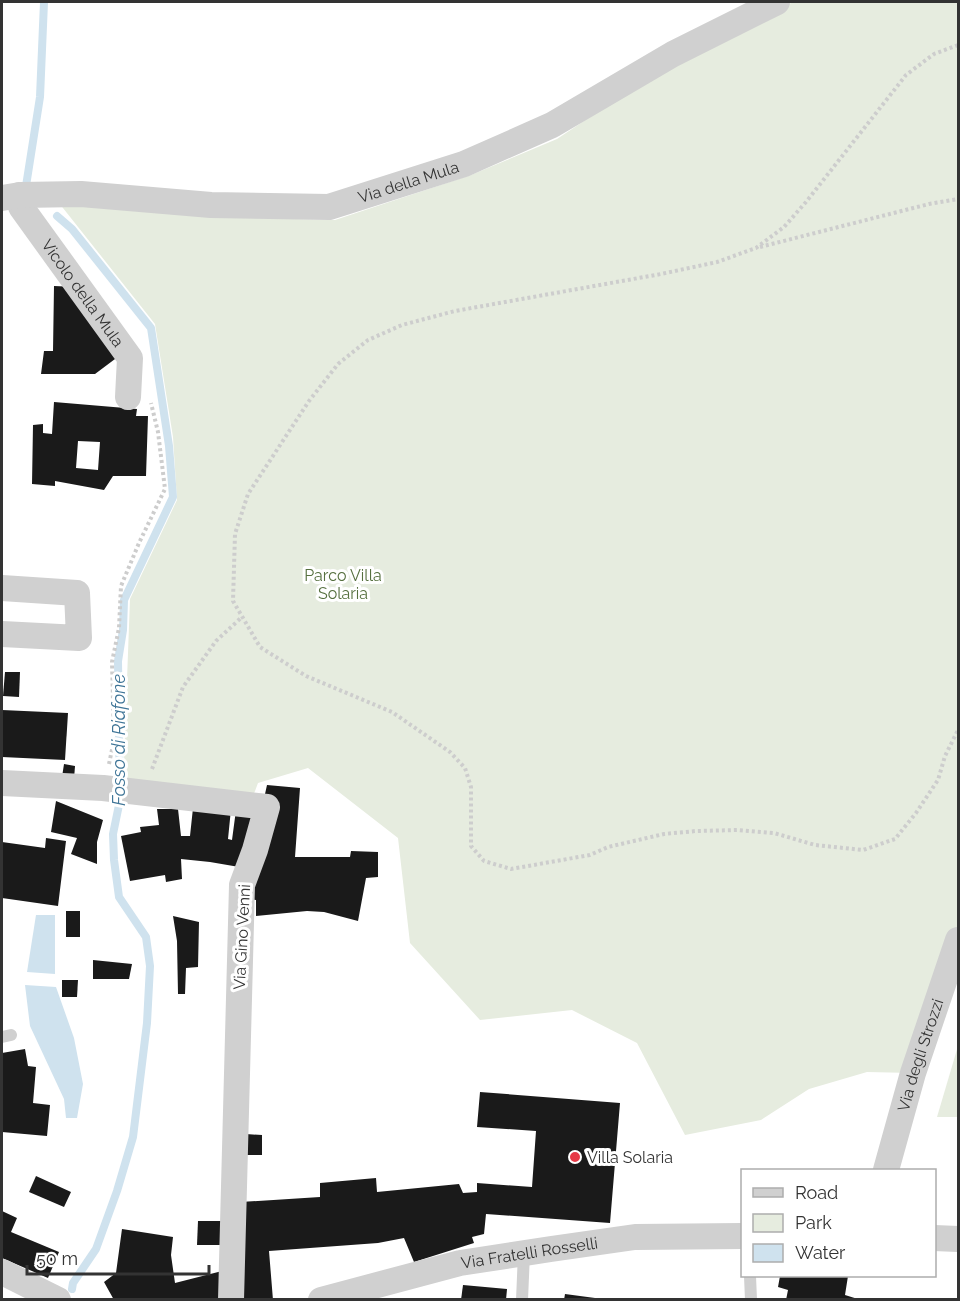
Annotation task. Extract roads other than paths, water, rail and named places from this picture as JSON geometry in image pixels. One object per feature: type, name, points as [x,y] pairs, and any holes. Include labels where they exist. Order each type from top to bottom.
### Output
[{"type":"street","name":"Via della Mula","points":[[11,197],[81,194],[212,205],[329,207],[464,164],[552,125],[673,54],[777,2]]},
{"type":"street","name":"Vicolo della Mula","points":[[11,197],[21,207],[130,358],[138,396]]},
{"type":"street","points":[[2,588],[77,593],[79,638],[2,634]]},
{"type":"street","name":"Via Gino Venni","points":[[2,783],[103,788],[267,807],[242,885],[231,1299]]},
{"type":"street","name":"Via degli Strozzi","points":[[886,1169],[913,1073],[958,940]]},
{"type":"street","name":"Via Fratelli Rosselli","points":[[321,1299],[460,1263],[524,1253],[635,1237],[741,1236]]},
{"type":"street","points":[[936,1238],[958,1239]]},
{"type":"street","points":[[2,1272],[58,1299]]},
{"type":"lane","points":[[522,1299],[524,1253]]},
{"type":"lane","points":[[750,1277],[752,1299]]},
{"type":"water","points":[[36,915],[55,915],[55,974],[27,972]]},
{"type":"water","points":[[25,985],[56,987],[74,1038],[83,1084],[77,1118],[66,1118],[64,1099],[30,1026]]},
{"type":"waterway","name":"Fosso di Riafone","points":[[26,186],[40,97],[44,2]]},
{"type":"waterway","name":"Fosso di Riafone","points":[[57,216],[72,229],[151,328],[169,446],[173,497],[124,600],[123,630],[118,661],[120,800],[113,834],[114,860],[119,897],[146,937],[150,966],[147,1023],[133,1137],[96,1249],[73,1283],[72,1289]]},
{"type":"place","name":"Villa Solaria","points":[[575,1157]]},
{"type":"park label","name":"Parco Villa Solaria","points":[[343,584]]}]
